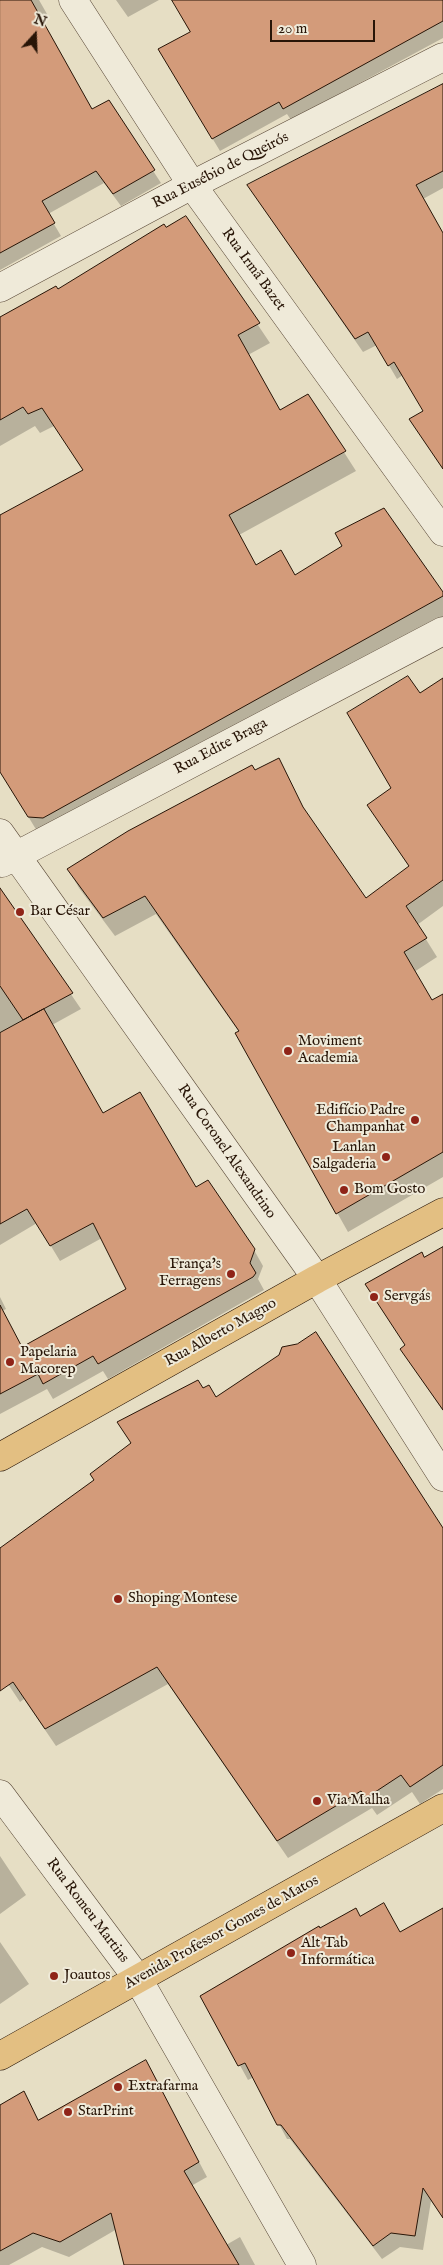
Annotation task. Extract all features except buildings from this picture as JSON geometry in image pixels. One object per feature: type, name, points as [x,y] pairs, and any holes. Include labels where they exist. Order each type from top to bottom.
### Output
[{"type":"main road","name":"Rua Alberto Magno","points":[[0,1457],[317,1279],[443,1212]]},
{"type":"main road","name":"Avenida Professor Gomes de Matos","points":[[0,2056],[443,1808]]},
{"type":"street","name":"Rua Irmã Bazet","points":[[73,0],[192,185],[443,532]]},
{"type":"street","name":"Rua Eusébio de Queirós","points":[[0,288],[192,185],[443,57]]},
{"type":"street","name":"Rua Edite Braga","points":[[8,860],[443,631]]},
{"type":"street","name":"Rua Coronel Alexandrino","points":[[0,833],[8,860],[317,1279],[443,1477]]},
{"type":"street","name":"Rua Romeu Martins","points":[[0,1794],[138,1979],[302,2265]]},
{"type":"place","name":"Bar César","points":[[20,912]]},
{"type":"place","name":"Moviment Academia","points":[[288,1051]]},
{"type":"place","name":"Edifício Padre Champanhat","points":[[415,1120]]},
{"type":"place","name":"Lanlan Salgaderia","points":[[386,1157]]},
{"type":"place","name":"Bom Gosto","points":[[344,1190]]},
{"type":"place","name":"França's Ferragens","points":[[231,1274]]},
{"type":"place","name":"Servgás","points":[[374,1297]]},
{"type":"place","name":"Papelaria Macorep","points":[[10,1362]]},
{"type":"place","name":"Shoping Montese","points":[[118,1599]]},
{"type":"place","name":"Via Malha","points":[[317,1801]]},
{"type":"place","name":"Alt Tab Informática","points":[[291,1953]]},
{"type":"place","name":"Joautos","points":[[54,1976]]},
{"type":"place","name":"Extrafarma","points":[[118,2087]]},
{"type":"place","name":"StarPrint","points":[[68,2112]]}]
